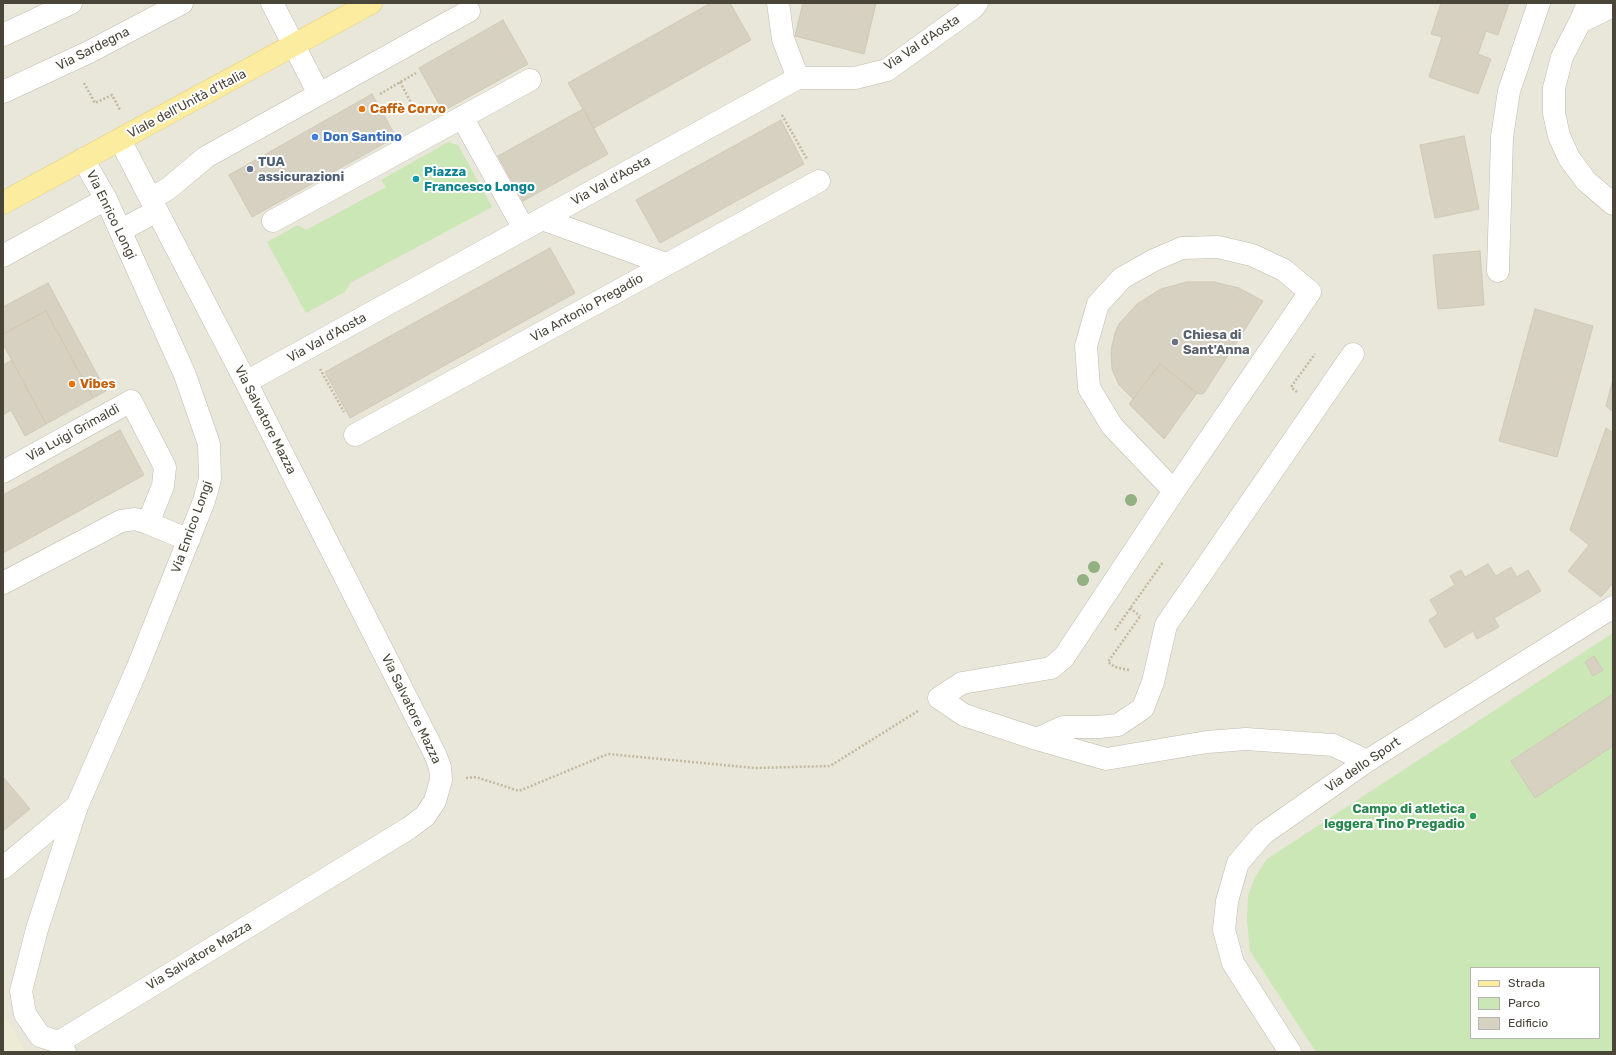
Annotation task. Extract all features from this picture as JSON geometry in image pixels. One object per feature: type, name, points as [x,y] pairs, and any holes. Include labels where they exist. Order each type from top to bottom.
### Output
[{"type":"main road","name":"Viale dell'Unità d'Italia","points":[[3,203],[294,46],[370,3]]},
{"type":"street","points":[[3,35],[72,3]]},
{"type":"street","name":"Via Sardegna","points":[[3,92],[88,52],[182,3]]},
{"type":"street","points":[[272,3],[319,94]]},
{"type":"street","points":[[778,3],[783,39],[798,78]]},
{"type":"street","name":"Via Val d'Aosta","points":[[246,382],[798,78],[855,78],[887,70],[973,8],[977,3]]},
{"type":"street","points":[[1498,271],[1502,137],[1509,91],[1539,3]]},
{"type":"street","points":[[1613,6],[1584,12],[1562,57],[1554,88],[1554,112],[1560,136],[1569,158],[1586,181],[1613,204]]},
{"type":"street","points":[[121,230],[154,205],[169,188],[206,157],[469,11]]},
{"type":"street","points":[[273,221],[530,80]]},
{"type":"street","points":[[462,117],[533,224],[666,264]]},
{"type":"street","name":"Via Salvatore Mazza","points":[[62,1047],[409,828],[425,816],[435,801],[441,780],[440,767],[435,754],[246,382],[120,140]]},
{"type":"street","name":"Via Enrico Longi","points":[[3,868],[77,806],[138,669],[204,501],[210,479],[208,444],[185,375],[121,230],[84,159]]},
{"type":"street","name":"Via Antonio Pregadio","points":[[356,435],[819,181]]},
{"type":"street","points":[[3,256],[106,199]]},
{"type":"street","points":[[1174,490],[1112,426],[1089,388],[1086,346],[1098,304],[1122,278],[1154,260],[1182,248],[1218,247],[1252,255],[1284,270],[1310,292],[1174,490],[1064,657],[1051,668],[962,683],[939,698],[964,715],[1037,739],[1106,759],[1207,742],[1246,739],[1333,745],[1367,761]]},
{"type":"street","points":[[1037,739],[1062,727],[1099,727],[1118,725],[1143,708],[1153,682],[1166,625],[1353,354]]},
{"type":"street","name":"Via Luigi Grimaldi","points":[[3,472],[131,401],[165,467],[163,486],[148,522]]},
{"type":"street","points":[[3,583],[121,521],[135,519],[148,522],[189,540]]},
{"type":"street","name":"Via dello Sport","points":[[1290,1052],[1233,963],[1224,930],[1227,901],[1238,863],[1263,834],[1367,761],[1613,608]]},
{"type":"street","points":[[62,1047],[40,1036],[25,1014],[21,991],[36,929],[77,806]]},
{"type":"path","points":[[380,94],[416,73]]},
{"type":"path","points":[[83,82],[96,103],[112,95],[121,112]]},
{"type":"path","points":[[400,82],[409,99]]},
{"type":"path","points":[[770,94],[819,181]]},
{"type":"path","points":[[309,348],[356,435]]},
{"type":"path","points":[[1291,387],[1315,354]]},
{"type":"path","points":[[1115,667],[1108,662],[1140,616],[1130,608],[1163,562]]},
{"type":"path","points":[[441,780],[476,777],[519,791],[608,754],[755,768],[830,766],[939,698]]},
{"type":"shaded area","points":[[3,3],[1613,3],[1613,1052],[3,1052]]},
{"type":"shaded area","points":[[3,1012],[24,1049],[26,1052],[3,1052]]},
{"type":"green space","points":[[448,142],[458,145],[492,207],[350,283],[345,292],[306,313],[267,242],[298,225],[306,230],[386,187],[381,180]]},
{"type":"green space","name":"Campo di atletica leggera Tino Pregadio","points":[[1613,633],[1613,1052],[1316,1052],[1250,951],[1247,921],[1248,896],[1255,877],[1267,859]]},
{"type":"building","points":[[711,3],[730,3],[751,40],[594,128],[568,83]]},
{"type":"building","points":[[803,3],[876,3],[864,54],[795,36]]},
{"type":"building","points":[[1441,3],[1509,3],[1498,35],[1486,31],[1478,54],[1491,59],[1478,94],[1429,77],[1442,37],[1431,34]]},
{"type":"building","points":[[503,20],[528,64],[443,111],[419,68]]},
{"type":"building","points":[[372,94],[396,137],[252,217],[229,175]]},
{"type":"building","points":[[583,109],[608,154],[523,201],[498,156]]},
{"type":"building","points":[[781,120],[804,164],[660,243],[636,200]]},
{"type":"building","points":[[1464,136],[1479,209],[1435,218],[1420,145]]},
{"type":"building","points":[[550,248],[575,293],[350,418],[325,372]]},
{"type":"building","points":[[1480,251],[1484,305],[1438,309],[1433,255]]},
{"type":"building","name":"Chiesa di Sant'Anna","points":[[1187,282],[1214,282],[1239,288],[1263,301],[1204,393],[1197,393],[1160,364],[1133,399],[1119,385],[1112,369],[1111,351],[1115,333],[1119,324],[1137,304],[1161,289]]},
{"type":"building","points":[[48,283],[106,391],[93,398],[46,311],[3,334],[3,307]]},
{"type":"building","points":[[1535,309],[1593,326],[1557,457],[1499,441]]},
{"type":"building","points":[[46,311],[93,398],[46,424],[3,344],[3,334]]},
{"type":"building","points":[[12,360],[46,424],[25,436],[11,410],[3,415],[3,365]]},
{"type":"building","name":"Chiesa di Sant'Anna","points":[[1160,364],[1197,393],[1164,439],[1129,404]]},
{"type":"building","points":[[1613,379],[1613,412],[1606,406]]},
{"type":"building","points":[[1606,428],[1613,433],[1613,583],[1601,597],[1568,571],[1589,545],[1570,530]]},
{"type":"building","points":[[120,430],[144,475],[3,553],[3,495]]},
{"type":"building","points":[[1488,564],[1496,576],[1511,567],[1517,577],[1528,570],[1541,591],[1494,618],[1499,627],[1477,639],[1473,631],[1445,648],[1429,620],[1438,614],[1430,600],[1455,585],[1450,576],[1461,570],[1465,577]]},
{"type":"building","points":[[1594,656],[1603,670],[1593,676],[1585,662]]},
{"type":"building","points":[[1613,694],[1613,746],[1535,798],[1511,761]]},
{"type":"building","points":[[3,777],[30,809],[3,831]]},
{"type":"place","name":"Caffè Corvo","points":[[362,109]]},
{"type":"place","name":"Don Santino","points":[[315,137]]},
{"type":"place","name":"TUA assicurazioni","points":[[250,169]]},
{"type":"place","name":"Piazza Francesco Longo","points":[[416,179]]},
{"type":"place","name":"Chiesa di Sant'Anna","points":[[1175,342]]},
{"type":"place","name":"Vibes","points":[[72,384]]},
{"type":"place","name":"Campo di atletica leggera Tino Pregadio","points":[[1473,816]]}]
